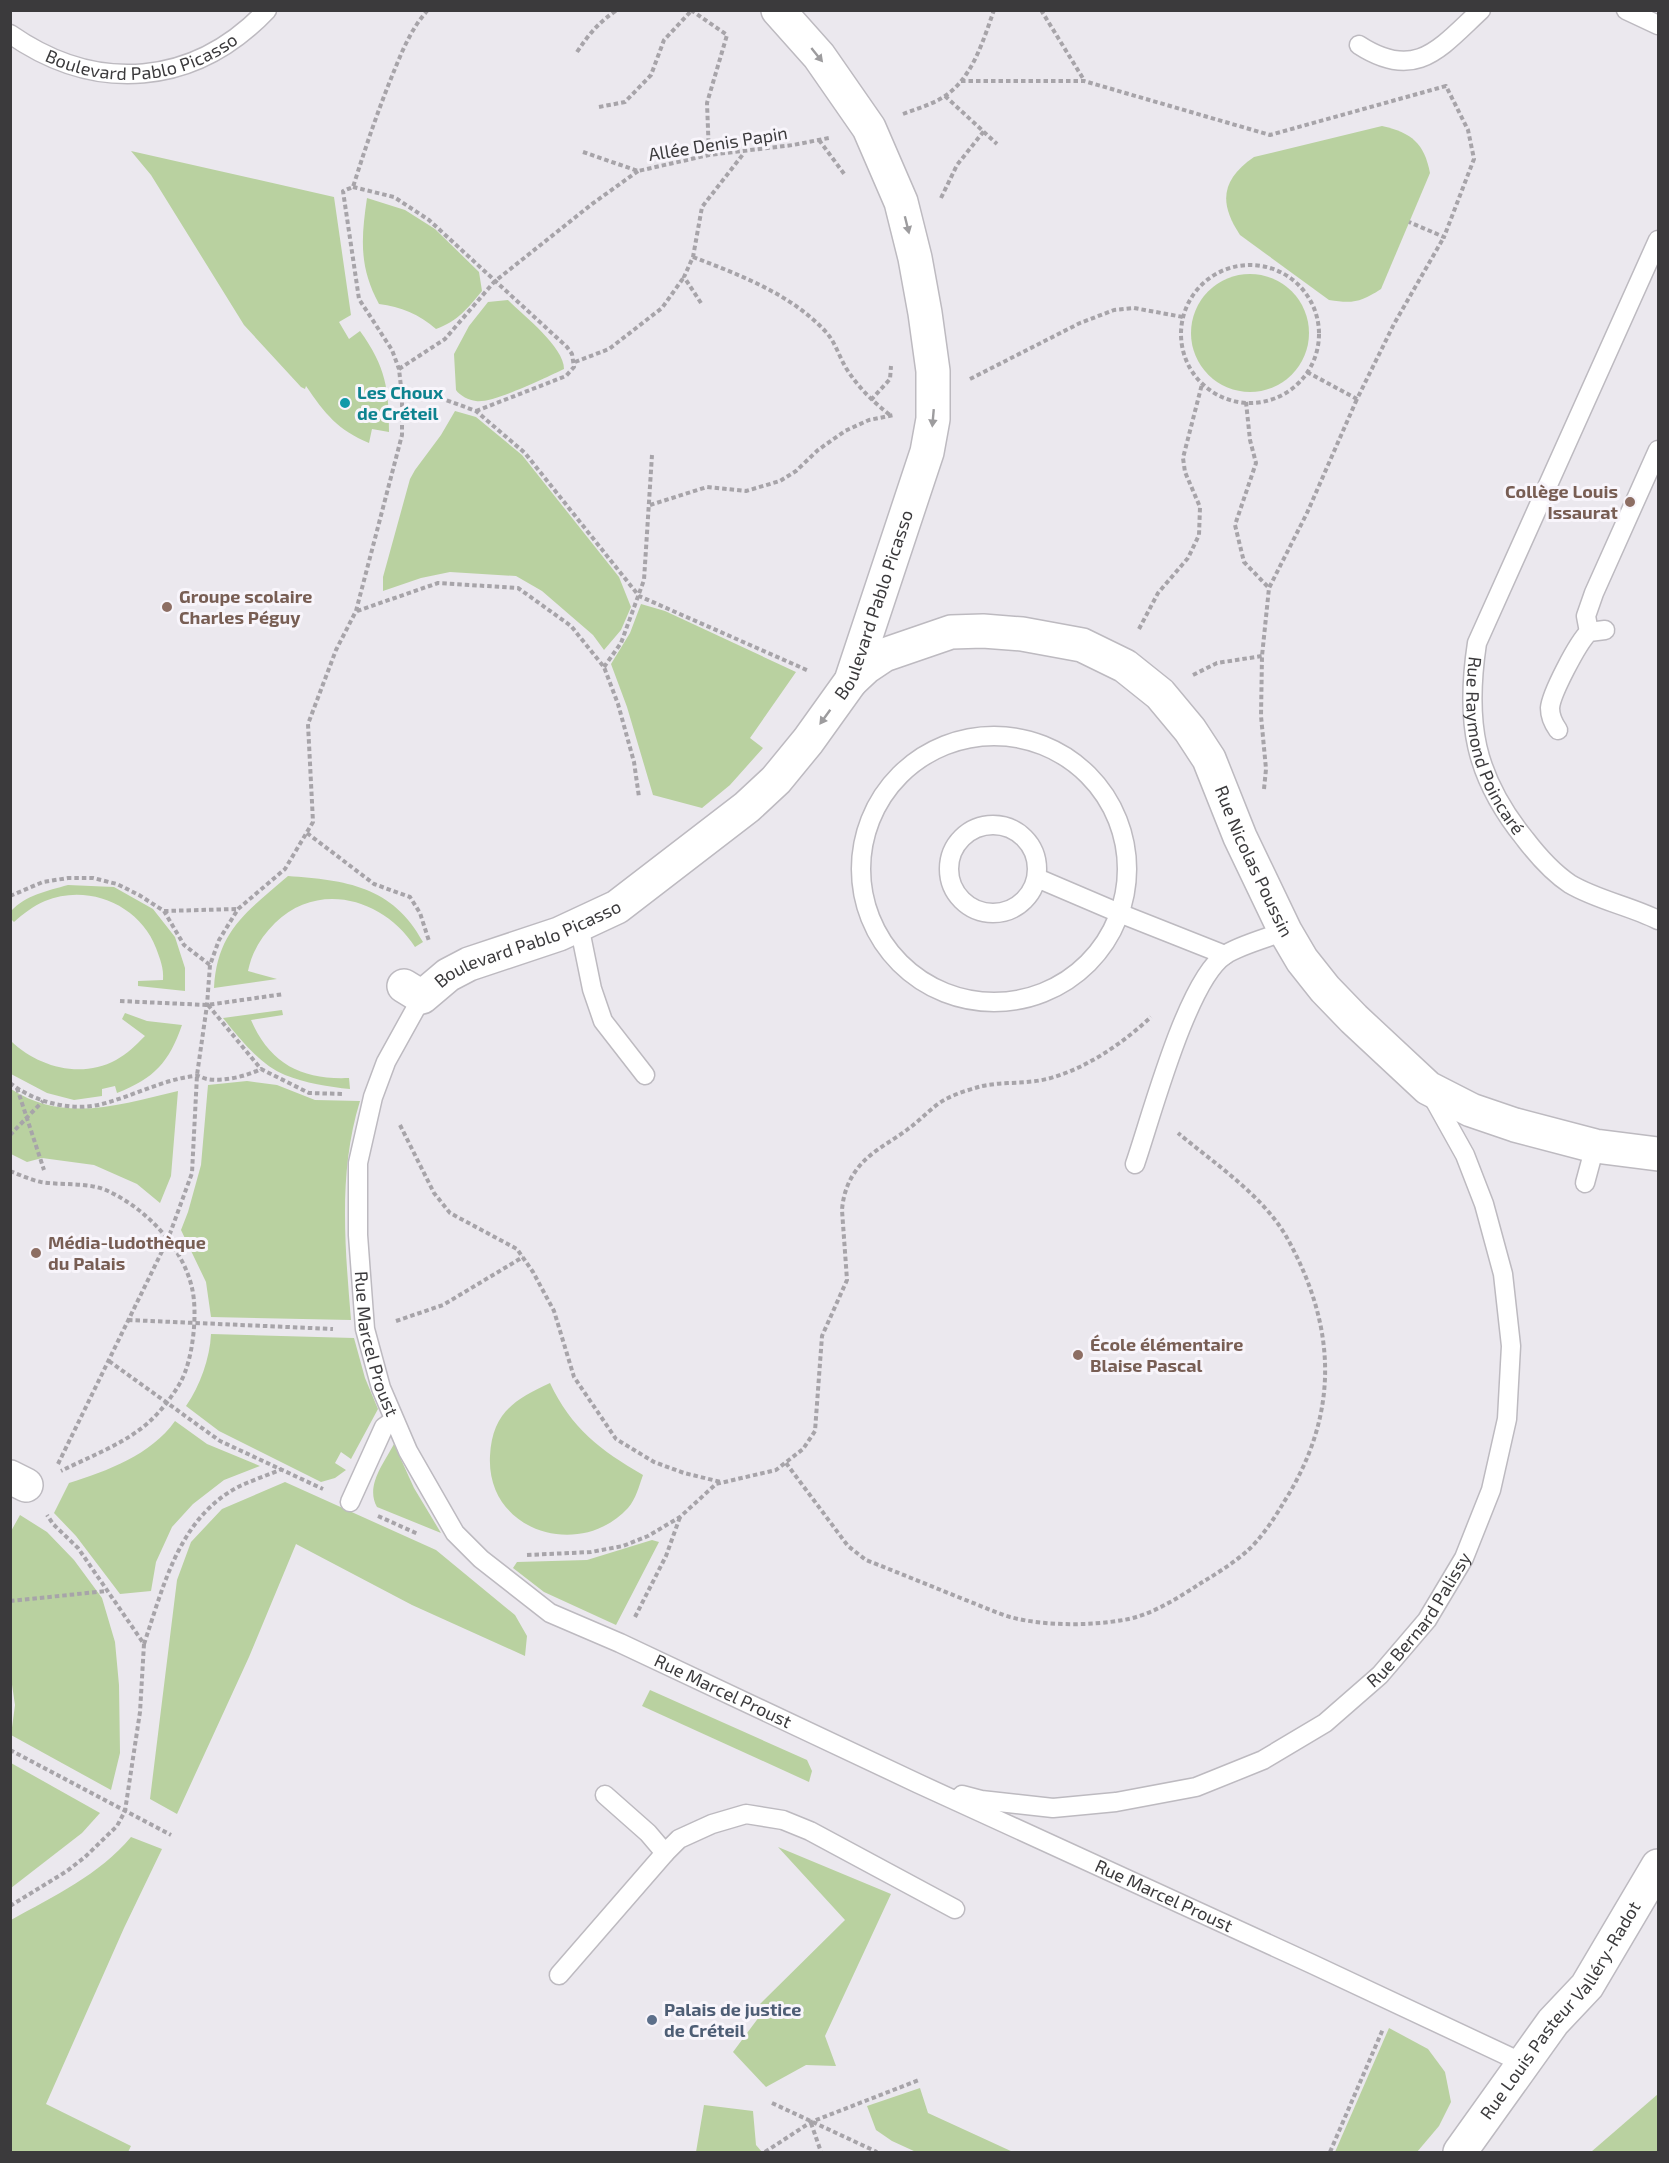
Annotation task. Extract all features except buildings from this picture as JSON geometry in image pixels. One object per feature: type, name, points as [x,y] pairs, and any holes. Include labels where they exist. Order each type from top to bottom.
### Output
[{"type":"street","name":"Boulevard Pablo Picasso","points":[[413,991],[469,964],[559,934],[617,907],[747,807],[776,780],[808,741],[851,681],[927,452],[933,419],[933,371],[915,258],[902,202],[869,128],[819,56],[778,10]]},
{"type":"street","name":"Rue Nicolas Poussin","points":[[851,681],[884,655],[951,633],[962,632],[1022,634],[1082,645],[1125,666],[1160,694],[1190,730],[1209,759],[1240,837],[1285,931],[1302,960],[1325,989],[1354,1019],[1428,1088],[1471,1110],[1515,1125],[1595,1146],[1659,1154]]},
{"type":"street","name":"Rue Louis Pasteur Valléry-Radot","points":[[1460,2152],[1553,2022],[1587,1986],[1659,1866]]},
{"type":"lane","name":"Boulevard Pablo Picasso","points":[[10,34],[33,50],[68,65],[106,74],[144,74],[182,66],[217,51],[249,30],[267,10]]},
{"type":"lane","points":[[1359,45],[1373,54],[1389,58],[1404,61],[1421,59],[1433,54],[1481,10]]},
{"type":"lane","points":[[1626,10],[1659,25]]},
{"type":"lane","name":"Rue Raymond Poincaré","points":[[1659,240],[1477,643],[1472,722],[1485,774],[1501,808],[1550,868],[1580,889],[1659,920]]},
{"type":"lane","points":[[1558,730],[1551,718],[1550,705],[1579,643],[1597,631],[1586,616],[1594,593],[1659,450]]},
{"type":"lane","points":[[1002,735],[1031,741],[1059,753],[1084,770],[1103,793],[1117,819],[1125,848],[1127,878],[1119,913],[1110,935],[1092,959],[1070,979],[1043,993],[1014,1001],[984,1002],[955,996],[928,984],[903,967],[884,944],[870,918],[862,889],[860,860],[866,830],[878,803],[895,778],[917,759],[944,745],[972,737],[1002,735]]},
{"type":"lane","points":[[985,825],[1002,825],[1018,832],[1031,844],[1037,860],[1037,878],[1030,894],[1018,906],[1002,912],[985,912],[969,906],[956,893],[950,877],[950,860],[956,844],[969,832],[985,825]]},
{"type":"lane","points":[[1037,878],[1225,955]]},
{"type":"lane","points":[[579,926],[592,989],[603,1021],[645,1075]]},
{"type":"lane","points":[[1135,1164],[1179,1034],[1193,999],[1208,973],[1225,955],[1285,931]]},
{"type":"lane","name":"Rue Marcel Proust","points":[[413,991],[373,1097],[358,1163],[358,1235],[364,1329],[381,1388],[408,1451],[455,1533],[481,1559],[550,1613],[620,1643],[916,1783],[1525,2064]]},
{"type":"lane","name":"Rue Bernard Palissy","points":[[916,1783],[981,1800],[1053,1808],[1116,1802],[1196,1787],[1263,1760],[1325,1723],[1380,1675],[1427,1620],[1464,1558],[1491,1490],[1507,1419],[1511,1346],[1503,1274],[1484,1204],[1465,1155],[1428,1088]]},
{"type":"lane","points":[[1585,1183],[1595,1146]]},
{"type":"lane","points":[[350,1502],[384,1427],[394,1420]]},
{"type":"lane","points":[[605,1795],[648,1833],[665,1853]]},
{"type":"lane","points":[[559,1975],[679,1839],[711,1824],[746,1814],[783,1820],[810,1832],[955,1909]]},
{"type":"path","points":[[353,187],[377,113],[401,54],[428,10]]},
{"type":"path","points":[[577,52],[590,33],[617,10]]},
{"type":"path","points":[[895,117],[945,96],[961,81],[973,64],[994,10]]},
{"type":"path","points":[[1041,10],[1084,81]]},
{"type":"path","points":[[599,107],[625,102],[632,95],[651,75],[664,40],[691,11],[727,35],[707,103],[709,155]]},
{"type":"path","points":[[961,81],[1084,81],[1270,135],[1446,86],[1468,130],[1474,159],[1444,237],[1394,324],[1357,399],[1307,513],[1269,588],[1262,656],[1261,716],[1266,769],[1262,800]]},
{"type":"path","points":[[945,96],[997,144]]},
{"type":"path","points":[[939,200],[957,165],[984,131]]},
{"type":"path","name":"Allée Denis Papin","points":[[583,152],[638,171],[709,155],[793,145],[839,136]]},
{"type":"path","points":[[819,140],[848,179]]},
{"type":"path","points":[[574,362],[609,349],[662,308],[684,277],[693,257],[702,207],[745,152]]},
{"type":"path","points":[[399,369],[445,339],[494,282],[592,204],[638,171]]},
{"type":"path","points":[[30,1479],[109,1361],[168,1239],[192,1173],[197,1075],[210,964],[219,940],[238,909],[285,869],[313,822],[308,724],[336,650],[356,611],[402,435],[399,369],[392,350],[359,299],[343,191],[353,187],[394,197],[429,220],[494,282],[567,346],[574,362],[572,371],[566,376],[476,411]]},
{"type":"path","points":[[1409,222],[1444,237]]},
{"type":"path","points":[[650,505],[707,487],[746,491],[780,481],[796,471],[818,450],[845,431],[869,420],[891,415],[861,389],[827,333],[813,320],[786,300],[741,275],[693,257]]},
{"type":"path","points":[[1254,264],[1278,270],[1298,284],[1312,303],[1318,326],[1317,351],[1307,372],[1290,390],[1269,400],[1246,402],[1222,397],[1202,384],[1187,364],[1181,341],[1183,317],[1192,295],[1209,277],[1230,267],[1254,264]]},
{"type":"path","points":[[684,277],[701,303]]},
{"type":"path","points":[[961,384],[1080,323],[1114,310],[1134,308],[1183,317]]},
{"type":"path","points":[[871,400],[890,380],[889,358]]},
{"type":"path","points":[[1307,372],[1357,399]]},
{"type":"path","points":[[1138,630],[1158,593],[1188,558],[1199,535],[1200,507],[1185,472],[1184,458],[1202,384]]},
{"type":"path","points":[[402,396],[446,400],[476,411],[525,453],[639,596],[808,671]]},
{"type":"path","points":[[1246,402],[1250,440],[1256,463],[1235,525],[1244,562],[1269,588]]},
{"type":"path","points":[[604,667],[621,642],[644,580],[652,455]]},
{"type":"path","points":[[356,611],[438,583],[518,588],[571,626],[604,667],[618,704],[634,762],[639,797]]},
{"type":"path","points":[[1184,679],[1217,663],[1262,656]]},
{"type":"path","points":[[307,833],[374,884],[410,897],[420,913],[430,944]]},
{"type":"path","points":[[10,896],[43,882],[68,878],[93,878],[117,884],[164,911],[184,945],[210,964]]},
{"type":"path","points":[[164,911],[238,909]]},
{"type":"path","points":[[120,1001],[207,1005],[284,994]]},
{"type":"path","points":[[207,1005],[261,1069],[309,1093],[351,1095]]},
{"type":"path","points":[[399,1120],[400,1127],[434,1193],[450,1213],[516,1249],[523,1257],[554,1311],[574,1377],[616,1439],[654,1462],[684,1473],[721,1482],[765,1474],[786,1464],[803,1449],[815,1431],[822,1336],[847,1280],[843,1200],[856,1170],[876,1151],[907,1130],[946,1098],[983,1086],[1028,1083],[1055,1077],[1094,1058],[1132,1034],[1153,1016]]},
{"type":"path","points":[[10,1083],[43,1101],[71,1106],[100,1105],[157,1084],[197,1075],[209,1079],[247,1076],[261,1069]]},
{"type":"path","points":[[17,1088],[44,1170]]},
{"type":"path","points":[[10,1135],[43,1101]]},
{"type":"path","points":[[786,1464],[848,1546],[866,1560],[1010,1617],[1048,1622],[1097,1623],[1126,1620],[1176,1598],[1247,1551],[1278,1512],[1293,1488],[1315,1442],[1324,1404],[1326,1363],[1319,1318],[1304,1272],[1285,1234],[1258,1200],[1153,1112]]},
{"type":"path","points":[[10,1171],[40,1182],[98,1186],[130,1203],[168,1239],[181,1260],[192,1289],[194,1323],[186,1368],[181,1382],[166,1403],[140,1429],[100,1452],[30,1479]]},
{"type":"path","points":[[388,1324],[443,1305],[523,1257]]},
{"type":"path","points":[[128,1320],[336,1329]]},
{"type":"path","points":[[109,1361],[220,1441],[241,1449]]},
{"type":"path","points":[[10,1906],[85,1857],[117,1826],[125,1811],[140,1712],[144,1644],[174,1557],[199,1520],[225,1496],[239,1487],[283,1469]]},
{"type":"path","points":[[30,1479],[53,1524],[78,1548],[144,1644]]},
{"type":"path","points":[[520,1555],[591,1552],[623,1546],[648,1536],[680,1516],[721,1482]]},
{"type":"path","points":[[620,1643],[666,1556],[680,1516]]},
{"type":"path","points":[[10,1602],[108,1591]]},
{"type":"path","points":[[10,1750],[171,1835]]},
{"type":"path","points":[[1330,2152],[1387,2021]]},
{"type":"path","points":[[765,2152],[811,2122],[919,2080]]},
{"type":"path","points":[[772,2103],[877,2152]]},
{"type":"path","points":[[811,2122],[821,2152]]},
{"type":"green space","points":[[1382,126],[1401,132],[1415,141],[1424,154],[1430,173],[1381,289],[1356,301],[1329,300],[1240,235],[1228,212],[1227,192],[1235,174],[1254,157]]},
{"type":"green space","points":[[131,151],[334,197],[351,315],[339,322],[349,339],[360,331],[381,367],[387,391],[389,432],[372,429],[369,443],[340,427],[326,413],[306,386],[305,389],[301,387],[244,325],[151,175]]},
{"type":"green space","points":[[367,198],[405,210],[435,229],[479,272],[482,291],[456,318],[436,329],[409,312],[379,304],[368,278],[363,252]]},
{"type":"green space","points":[[1250,274],[1273,278],[1292,291],[1305,310],[1309,333],[1305,356],[1292,375],[1273,388],[1250,392],[1227,388],[1208,375],[1195,356],[1191,333],[1195,310],[1208,291],[1227,278]]},
{"type":"green space","points":[[508,300],[558,351],[564,369],[494,398],[484,401],[468,399],[456,390],[454,354],[469,326],[488,302]]},
{"type":"green space","points":[[455,411],[476,417],[522,455],[619,577],[631,607],[621,630],[604,650],[593,635],[542,591],[516,576],[450,572],[421,578],[383,591],[383,577],[410,479]]},
{"type":"green space","points":[[641,604],[665,611],[796,672],[750,738],[763,748],[730,785],[702,808],[653,795],[627,707],[611,664],[630,633]]},
{"type":"green space","points":[[288,876],[329,880],[366,890],[397,909],[411,923],[423,942],[415,947],[402,930],[369,907],[350,901],[330,899],[311,902],[292,910],[275,923],[261,939],[255,951],[248,971],[277,979],[214,988],[216,968],[228,936],[237,923],[260,900]]},
{"type":"green space","points":[[68,885],[114,887],[153,909],[175,937],[185,968],[185,991],[138,986],[138,981],[163,980],[160,960],[148,933],[138,920],[125,909],[111,902],[95,897],[61,896],[36,905],[14,922],[11,919],[11,911],[23,901],[37,894]]},
{"type":"green space","points":[[282,1010],[283,1015],[251,1020],[268,1048],[278,1058],[302,1072],[332,1078],[349,1078],[350,1089],[325,1086],[276,1071],[251,1051],[223,1018]]},
{"type":"green space","points":[[125,1013],[147,1021],[182,1025],[166,1059],[151,1075],[130,1087],[117,1093],[115,1086],[102,1089],[102,1096],[74,1100],[47,1093],[11,1074],[11,1041],[34,1058],[60,1067],[89,1069],[116,1060],[145,1036],[122,1019]]},
{"type":"green space","points":[[247,1081],[277,1085],[315,1100],[360,1101],[348,1155],[346,1182],[345,1237],[351,1320],[211,1317],[206,1282],[181,1230],[201,1165],[208,1085]]},
{"type":"green space","points":[[11,1089],[31,1100],[52,1106],[73,1108],[114,1105],[178,1091],[171,1176],[160,1203],[137,1184],[94,1165],[42,1158],[27,1162],[11,1154]]},
{"type":"green space","points":[[211,1334],[354,1338],[365,1378],[378,1409],[351,1459],[341,1452],[335,1463],[346,1470],[335,1478],[321,1482],[219,1431],[186,1406],[203,1372],[209,1353]]},
{"type":"green space","points":[[550,1383],[567,1413],[588,1436],[600,1447],[643,1475],[635,1497],[628,1508],[608,1524],[585,1533],[562,1535],[539,1530],[519,1519],[503,1503],[493,1482],[490,1456],[495,1429],[501,1418],[516,1402]]},
{"type":"green space","points":[[175,1421],[207,1444],[260,1466],[224,1480],[193,1504],[172,1527],[156,1562],[151,1591],[120,1594],[76,1536],[54,1513],[69,1483],[113,1467],[141,1452],[165,1433]]},
{"type":"green space","points":[[394,1444],[414,1488],[441,1533],[377,1507],[373,1491],[374,1483]]},
{"type":"green space","points":[[285,1482],[436,1550],[515,1615],[527,1636],[525,1656],[412,1605],[296,1544],[249,1657],[177,1814],[150,1799],[177,1580],[191,1542],[222,1509]]},
{"type":"green space","points":[[20,1515],[47,1532],[74,1560],[102,1598],[115,1642],[119,1685],[120,1753],[111,1790],[11,1735],[15,1705],[10,1671],[10,1533]]},
{"type":"green space","points":[[652,1540],[659,1542],[616,1625],[544,1592],[513,1568],[517,1562],[587,1560]]},
{"type":"green space","points":[[650,1690],[807,1760],[812,1771],[809,1782],[642,1706]]},
{"type":"green space","points":[[11,1763],[100,1813],[82,1833],[11,1888]]},
{"type":"green space","points":[[131,1837],[162,1849],[124,1928],[46,2104],[131,2146],[128,2152],[11,2152],[11,1920],[90,1874],[105,1863]]},
{"type":"green space","points":[[778,1847],[891,1894],[825,2036],[836,2066],[806,2065],[766,2087],[733,2052],[759,2017],[754,2010],[845,1920]]},
{"type":"green space","points":[[1389,2028],[1428,2049],[1445,2072],[1451,2102],[1439,2126],[1417,2152],[1335,2152]]},
{"type":"green space","points":[[920,2088],[928,2113],[1013,2152],[916,2152],[892,2141],[876,2130],[867,2106]]},
{"type":"green space","points":[[1658,2094],[1658,2152],[1591,2152]]},
{"type":"green space","points":[[704,2105],[753,2111],[756,2145],[762,2152],[696,2152]]},
{"type":"place","name":"Les Choux de Créteil","points":[[345,403]]},
{"type":"place","name":"Collège Louis Issaurat","points":[[1630,502]]},
{"type":"place","name":"Groupe scolaire Charles Péguy","points":[[167,607]]},
{"type":"place","name":"Média-ludothèque du Palais","points":[[36,1253]]},
{"type":"place","name":"École élémentaire Blaise Pascal","points":[[1078,1355]]},
{"type":"place","name":"Palais de justice de Créteil","points":[[652,2020]]}]
